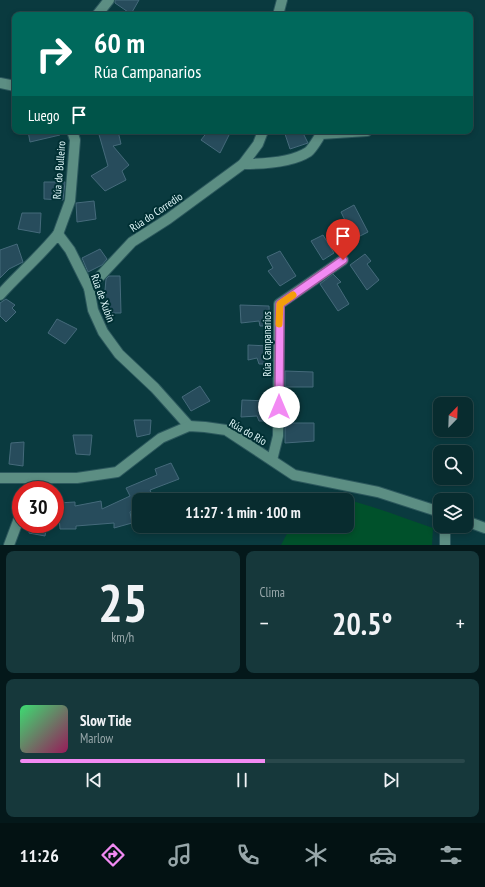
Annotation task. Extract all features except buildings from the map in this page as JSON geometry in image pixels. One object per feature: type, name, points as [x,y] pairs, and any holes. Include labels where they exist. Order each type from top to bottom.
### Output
[{"type":"street","points":[[99,12],[109,0]]},
{"type":"street","points":[[279,12],[282,0]]},
{"type":"street","points":[[0,83],[12,85]]},
{"type":"street","name":"Rúa do Bulleiro","points":[[58,234],[70,201],[75,140],[73,134]]},
{"type":"street","name":"Rúa do Corredio","points":[[89,288],[132,242],[168,219],[243,164],[258,144],[262,134]]},
{"type":"street","points":[[243,164],[265,164],[294,158],[308,152],[321,134]]},
{"type":"street","points":[[0,295],[14,279],[44,251],[58,234]]},
{"type":"street","name":"Rúa de Xubín","points":[[58,234],[70,250],[89,288],[93,310],[103,332],[119,354],[155,388],[189,426]]},
{"type":"street","name":"Rúa Campanarios","points":[[272,460],[278,436],[280,304],[343,260]]},
{"type":"street","name":"Rúa do Río","points":[[0,478],[77,478],[117,472],[161,438],[189,426],[205,427],[226,430],[294,475],[378,492],[433,510]]},
{"type":"street","points":[[473,524],[485,528]]},
{"type":"street","points":[[9,545],[14,533]]},
{"type":"street","points":[[445,533],[445,545]]},
{"type":"green space","points":[[354,502],[433,528],[432,545],[281,545],[287,533],[354,533]]},
{"type":"slow traffic","points":[[279,324],[280,304],[293,295]]},
{"type":"route","points":[[279,407],[280,304],[343,260]]}]
